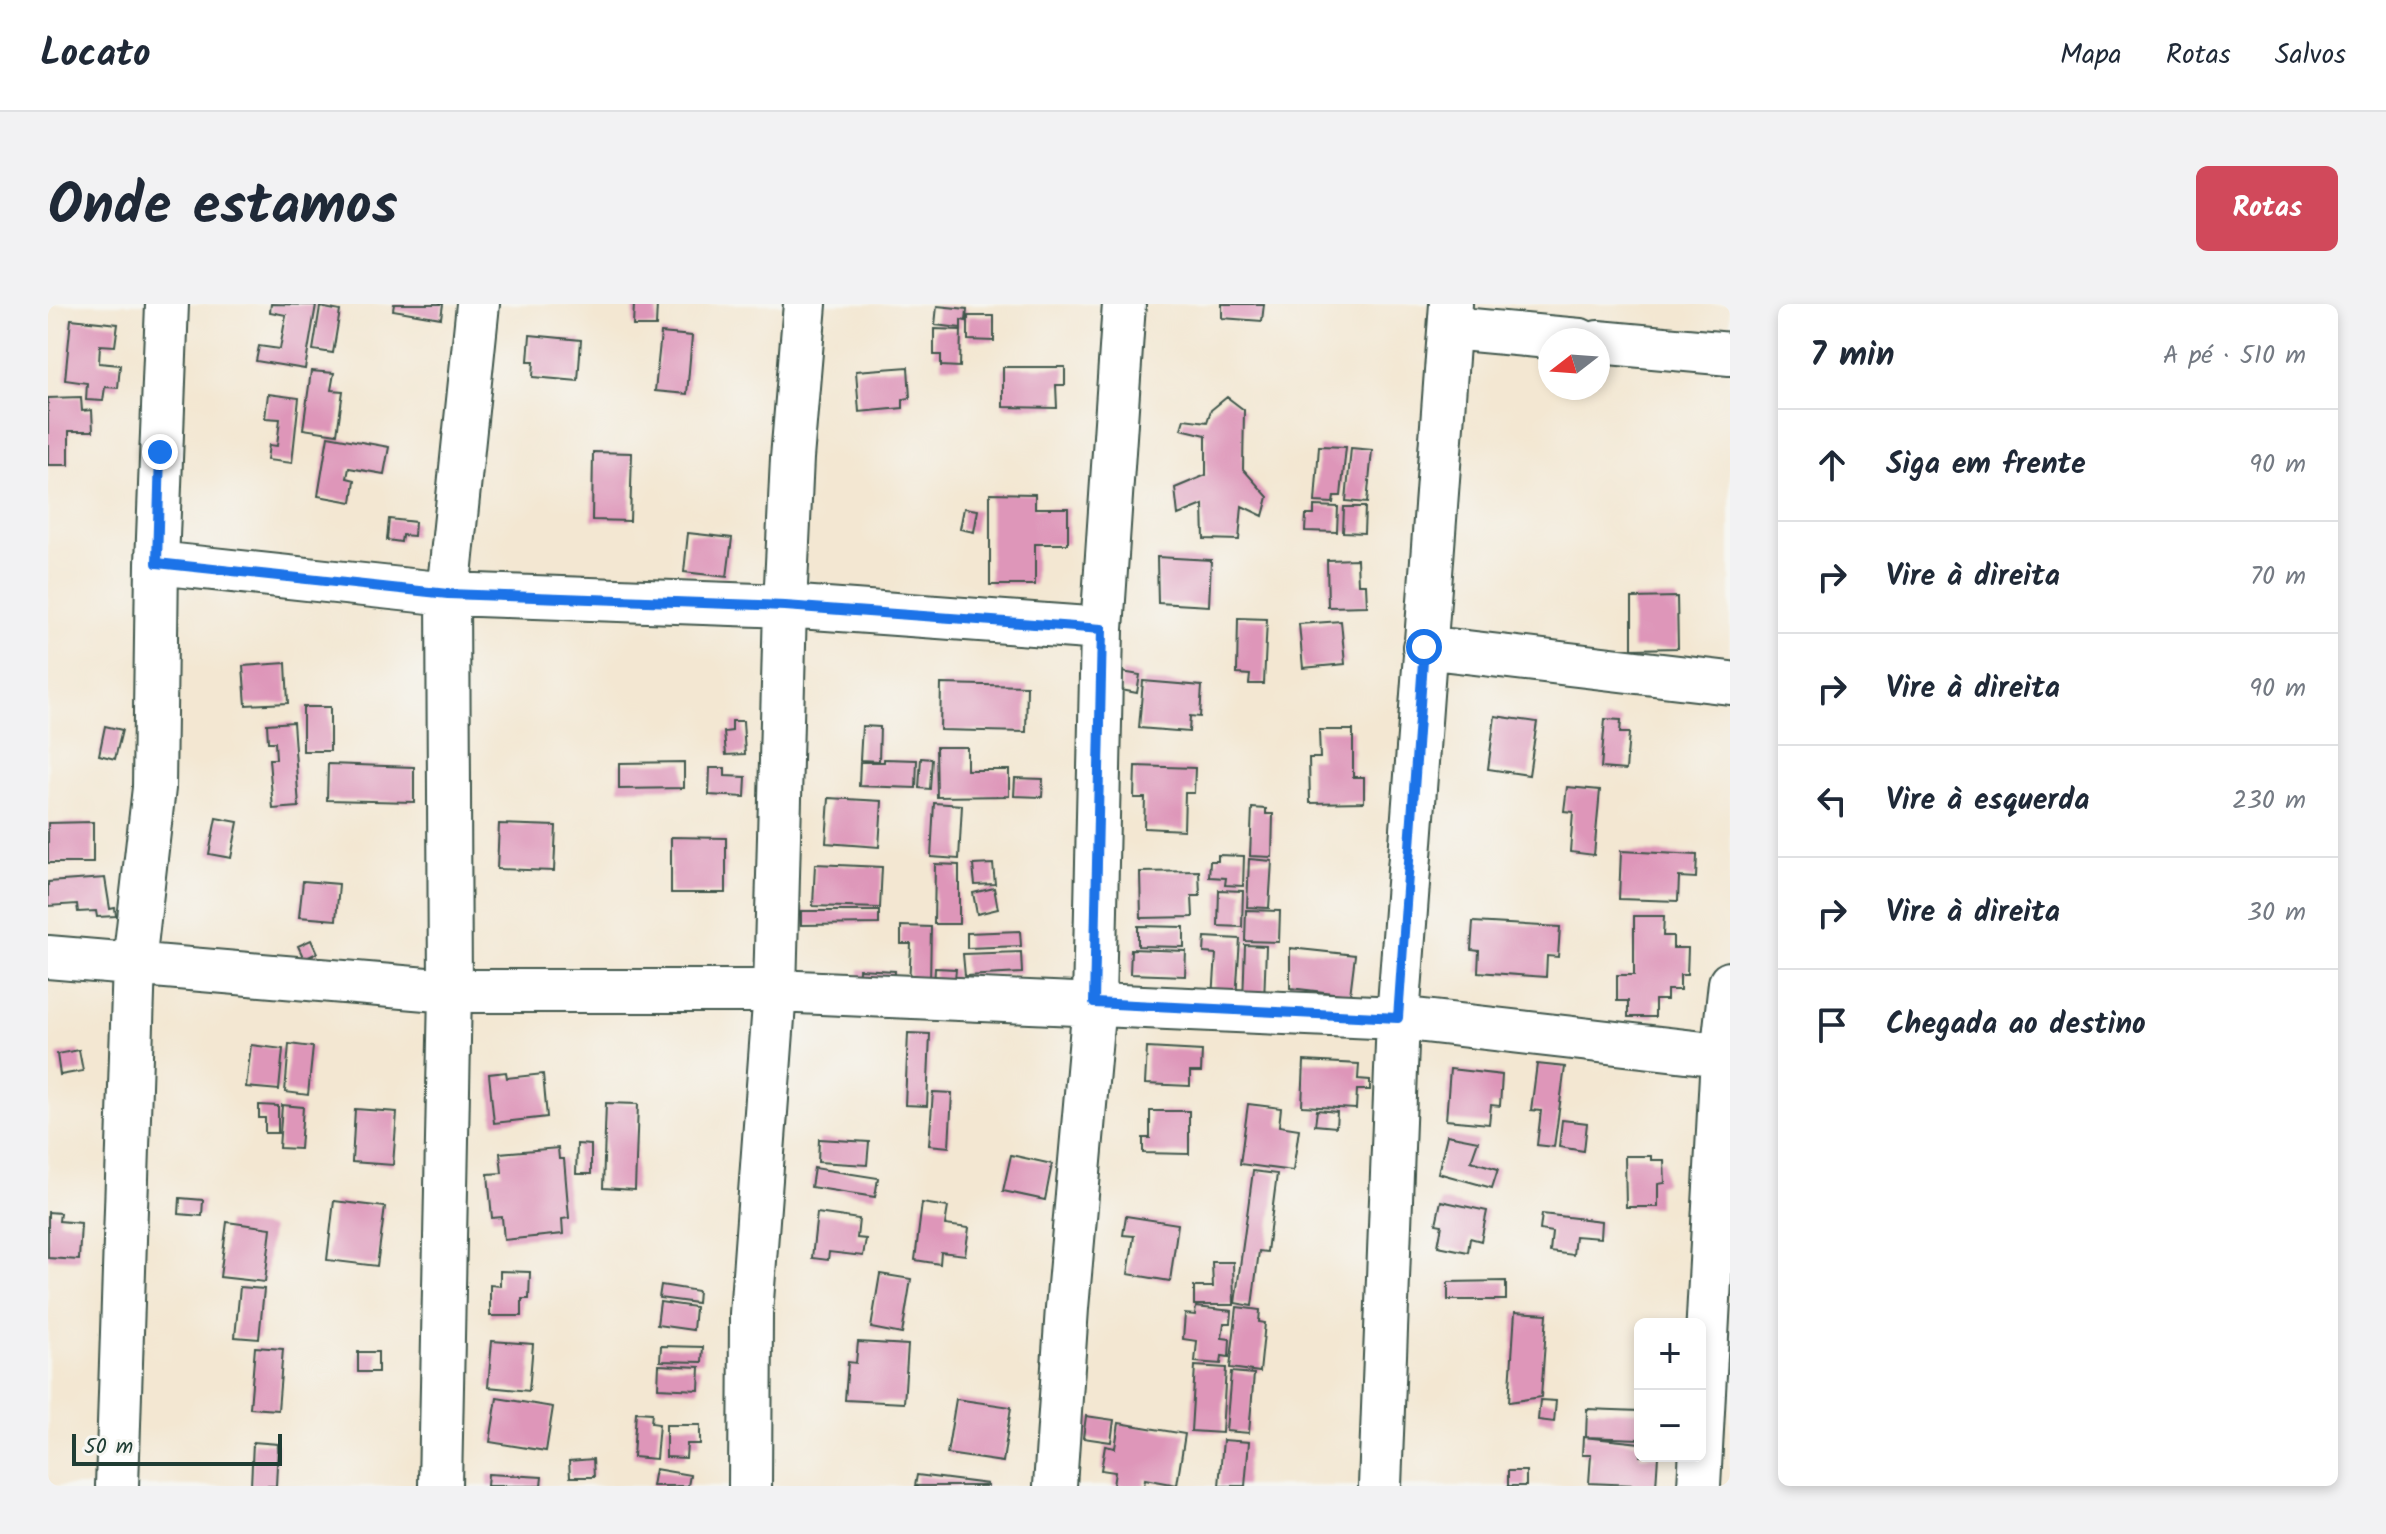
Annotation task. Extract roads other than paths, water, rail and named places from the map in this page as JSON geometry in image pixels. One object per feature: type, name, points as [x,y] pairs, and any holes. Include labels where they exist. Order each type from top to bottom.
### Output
[{"type":"street","points":[[117,1486],[134,963],[154,788],[157,563],[167,304]]},
{"type":"street","points":[[440,1486],[450,991],[448,594],[478,304]]},
{"type":"street","points":[[750,1486],[751,1314],[775,991],[785,606],[792,458],[805,304]]},
{"type":"street","points":[[1055,1486],[1094,1003],[1102,629],[1124,304]]},
{"type":"street","points":[[1380,1486],[1398,1018],[1450,316],[1538,332]]},
{"type":"street","points":[[1610,343],[1730,354]]},
{"type":"street","points":[[157,563],[448,594],[785,606],[1102,629]]},
{"type":"street","points":[[1424,647],[1730,683]]},
{"type":"street","points":[[48,957],[450,991],[775,991],[1398,1018],[1726,1056]]},
{"type":"street","points":[[1699,1486],[1730,983]]}]
